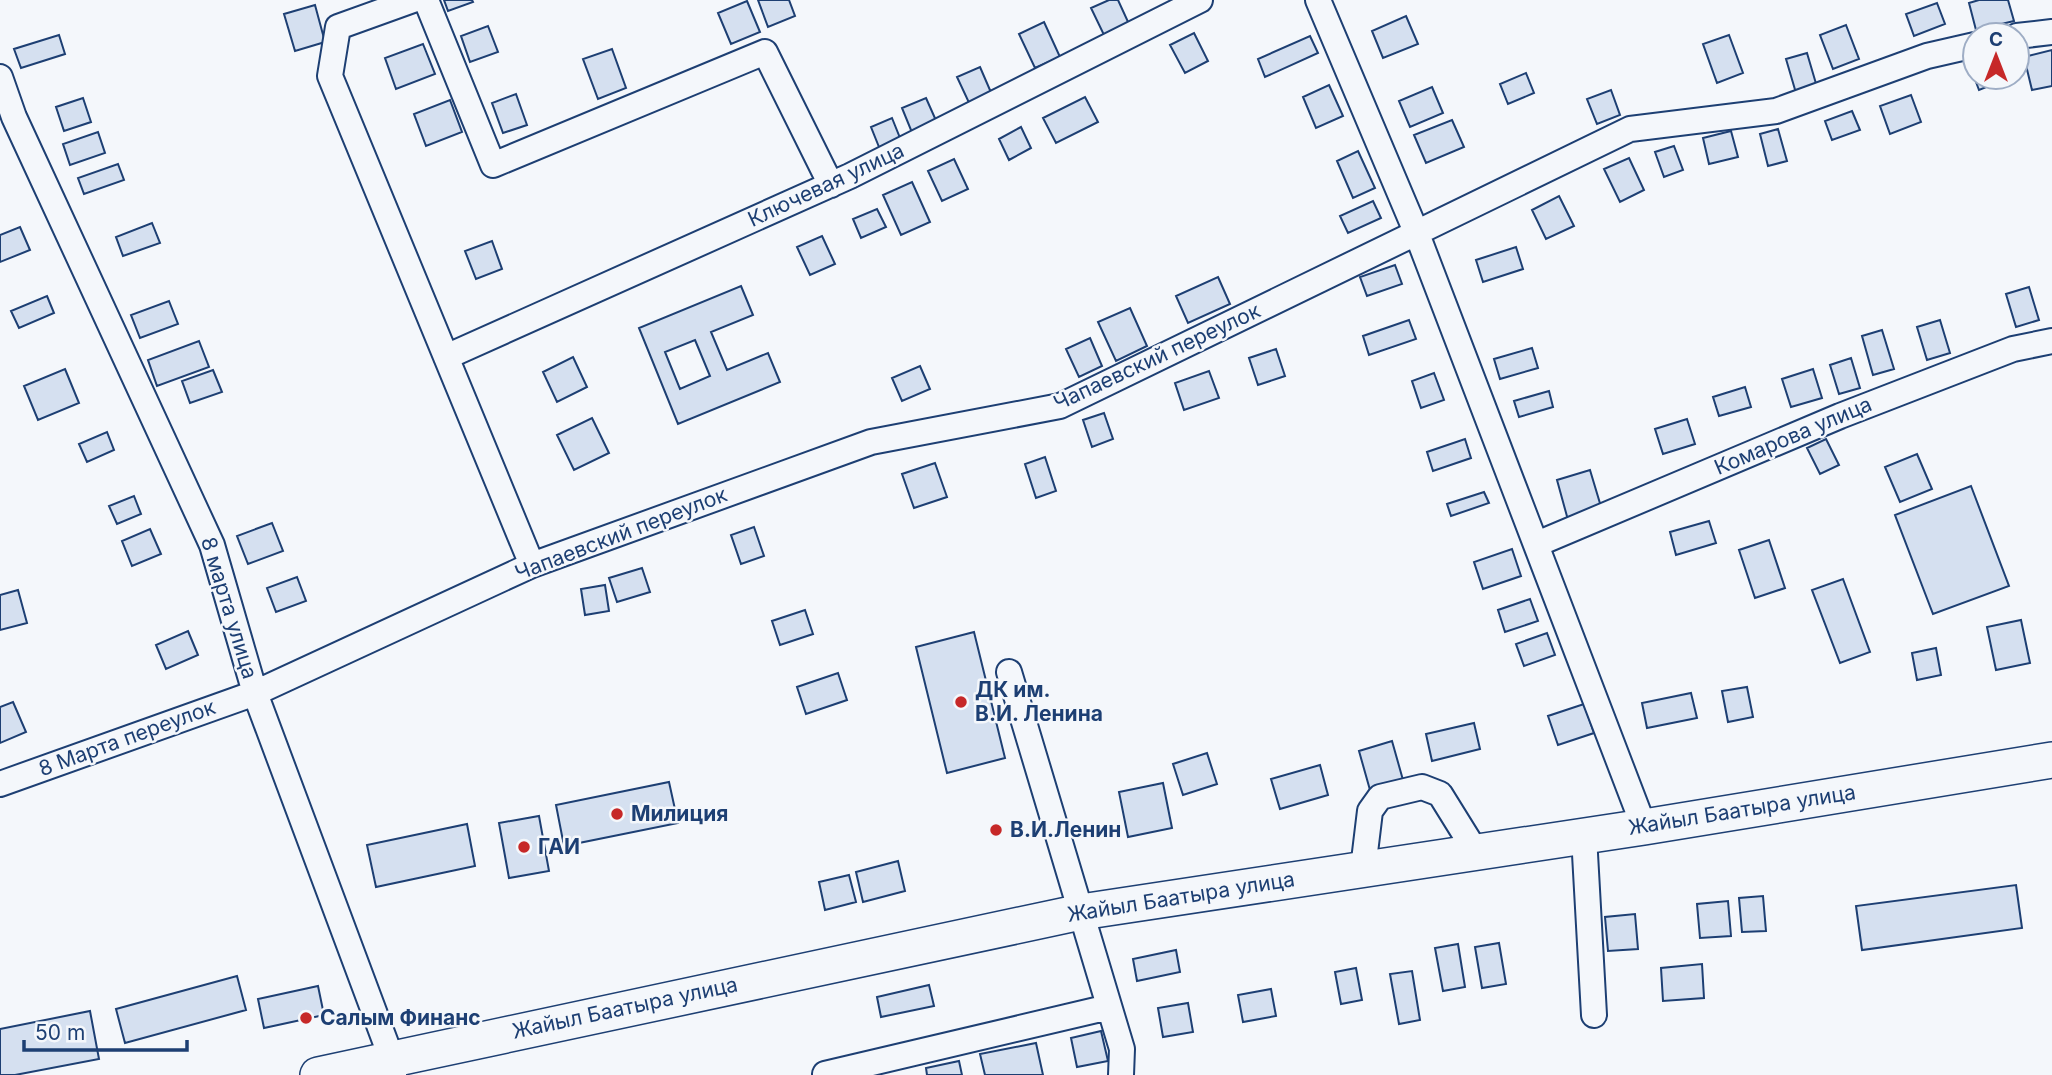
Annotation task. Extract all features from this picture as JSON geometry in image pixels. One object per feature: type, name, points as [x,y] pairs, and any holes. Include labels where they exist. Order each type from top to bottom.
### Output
[{"type":"highway","name":"Жайыл Баатыра улица","points":[[318,1075],[393,1066],[1081,912],[1644,827],[2052,760]]},
{"type":"street","points":[[413,0],[338,27],[330,76],[532,565]]},
{"type":"street","points":[[426,0],[493,165],[765,52],[831,185]]},
{"type":"street","name":"Ключевая улица","points":[[446,357],[831,185],[1200,0]]},
{"type":"street","points":[[1318,0],[1417,234],[1644,827]]},
{"type":"street","points":[[2031,34],[2052,32]]},
{"type":"street","name":"Чапаевский переулок","points":[[255,693],[532,565],[871,442],[1060,405],[1630,129],[1776,111],[1927,56],[1961,48]]},
{"type":"street","name":"8 марта улица","points":[[0,77],[7,121],[212,545],[255,693],[393,1066]]},
{"type":"street","name":"Комарова улица","points":[[1537,544],[1840,416],[2013,349],[2052,341]]},
{"type":"street","points":[[1009,672],[1122,1049],[1121,1075]]},
{"type":"street","name":"8 Марта переулок","points":[[0,784],[255,693]]},
{"type":"street","points":[[1363,869],[1370,811],[1380,797],[1422,787],[1440,794],[1476,852]]},
{"type":"street","points":[[1584,835],[1594,1015]]},
{"type":"street","points":[[825,1074],[1109,1007]]},
{"type":"building","points":[[444,0],[472,0],[473,2],[448,11]]},
{"type":"building","points":[[758,0],[789,0],[795,16],[768,27]]},
{"type":"building","points":[[1109,0],[1118,0],[1129,24],[1104,35],[1091,8]]},
{"type":"building","points":[[1979,0],[2008,0],[2014,21],[1974,21],[1969,3]]},
{"type":"building","points":[[747,1],[760,32],[731,44],[718,13]]},
{"type":"building","points":[[1937,3],[1945,24],[1914,36],[1906,14]]},
{"type":"building","points":[[315,5],[325,42],[295,51],[284,14]]},
{"type":"building","points":[[1406,16],[1418,44],[1383,58],[1372,31]]},
{"type":"building","points":[[1044,22],[1060,57],[1035,68],[1019,34]]},
{"type":"building","points":[[1846,25],[1859,59],[1833,69],[1820,35]]},
{"type":"building","points":[[488,26],[498,52],[470,62],[461,36]]},
{"type":"building","points":[[1194,33],[1208,61],[1185,73],[1170,45]]},
{"type":"building","points":[[59,35],[65,54],[21,68],[14,49]]},
{"type":"building","points":[[1729,35],[1743,73],[1717,83],[1703,44]]},
{"type":"building","points":[[1310,36],[1318,53],[1265,77],[1258,59]]},
{"type":"building","points":[[423,44],[435,74],[396,89],[385,58]]},
{"type":"building","points":[[612,49],[626,88],[598,99],[583,59]]},
{"type":"building","points":[[2052,50],[2052,86],[2032,90],[2031,55]]},
{"type":"building","points":[[1807,53],[1817,87],[1796,93],[1786,59]]},
{"type":"building","points":[[980,67],[993,97],[971,107],[957,77]]},
{"type":"building","points":[[1526,73],[1534,93],[1508,104],[1500,84]]},
{"type":"building","points":[[1329,85],[1343,116],[1316,128],[1303,97]]},
{"type":"building","points":[[1432,87],[1443,113],[1410,127],[1399,101]]},
{"type":"building","points":[[1611,90],[1620,115],[1597,124],[1587,99]]},
{"type":"building","points":[[516,94],[527,125],[503,133],[492,103]]},
{"type":"building","points":[[1911,95],[1921,122],[1890,134],[1880,106]]},
{"type":"building","points":[[1085,97],[1098,122],[1056,143],[1043,118]]},
{"type":"building","points":[[83,98],[91,122],[64,131],[56,107]]},
{"type":"building","points":[[926,98],[938,125],[913,135],[902,108]]},
{"type":"building","points":[[450,100],[462,132],[426,146],[414,114]]},
{"type":"building","points":[[1852,111],[1860,130],[1832,140],[1825,121]]},
{"type":"building","points":[[892,118],[902,143],[881,152],[871,127]]},
{"type":"building","points":[[1452,120],[1464,147],[1426,163],[1414,135]]},
{"type":"building","points":[[1021,127],[1031,148],[1009,160],[999,139]]},
{"type":"building","points":[[1778,129],[1787,161],[1768,166],[1760,134]]},
{"type":"building","points":[[1731,131],[1738,157],[1709,164],[1703,138]]},
{"type":"building","points":[[98,132],[105,153],[70,165],[63,144]]},
{"type":"building","points":[[1674,146],[1683,170],[1664,177],[1655,152]]},
{"type":"building","points":[[1358,151],[1375,188],[1353,198],[1337,161]]},
{"type":"building","points":[[1629,158],[1644,190],[1620,202],[1604,169]]},
{"type":"building","points":[[954,159],[968,189],[942,201],[928,171]]},
{"type":"building","points":[[118,164],[124,180],[84,194],[78,178]]},
{"type":"building","points":[[912,182],[930,222],[901,235],[883,195]]},
{"type":"building","points":[[1559,196],[1574,226],[1546,239],[1532,210]]},
{"type":"building","points":[[1373,201],[1381,218],[1348,233],[1340,216]]},
{"type":"building","points":[[877,209],[886,227],[861,238],[853,219]]},
{"type":"building","points":[[152,223],[160,243],[123,256],[116,237]]},
{"type":"building","points":[[20,227],[30,250],[0,262],[0,235]]},
{"type":"building","points":[[822,236],[835,264],[810,275],[797,247]]},
{"type":"building","points":[[492,241],[502,269],[476,279],[465,251]]},
{"type":"building","points":[[1516,247],[1523,269],[1483,282],[1476,260]]},
{"type":"building","points":[[1395,265],[1402,284],[1367,296],[1360,277]]},
{"type":"building","points":[[1218,277],[1230,304],[1188,323],[1176,296]]},
{"type":"building","points":[[741,286],[753,315],[711,332],[727,370],[768,353],[780,382],[678,424],[639,328]],"holes":[[[695,340],[710,376],[680,389],[665,352]]]},
{"type":"building","points":[[2029,287],[2039,320],[2016,327],[2006,294]]},
{"type":"building","points":[[47,296],[54,313],[19,328],[11,311]]},
{"type":"building","points":[[169,301],[178,324],[140,338],[131,315]]},
{"type":"building","points":[[1130,308],[1147,346],[1116,361],[1098,322]]},
{"type":"building","points":[[1409,320],[1416,339],[1369,355],[1363,336]]},
{"type":"building","points":[[1940,320],[1950,353],[1927,360],[1917,327]]},
{"type":"building","points":[[1882,330],[1894,369],[1873,375],[1862,336]]},
{"type":"building","points":[[1090,338],[1102,366],[1079,377],[1066,349]]},
{"type":"building","points":[[199,341],[209,367],[157,386],[148,360]]},
{"type":"building","points":[[1532,348],[1538,368],[1500,379],[1494,359]]},
{"type":"building","points":[[1276,349],[1285,376],[1258,385],[1249,358]]},
{"type":"building","points":[[573,357],[587,387],[557,402],[543,372]]},
{"type":"building","points":[[1851,358],[1860,388],[1839,394],[1830,365]]},
{"type":"building","points":[[920,366],[930,389],[902,401],[892,378]]},
{"type":"building","points":[[65,369],[79,403],[38,420],[24,386]]},
{"type":"building","points":[[1813,369],[1822,398],[1791,407],[1782,379]]},
{"type":"building","points":[[213,370],[222,392],[190,403],[182,381]]},
{"type":"building","points":[[1209,371],[1219,398],[1184,410],[1175,383]]},
{"type":"building","points":[[1434,373],[1444,400],[1421,408],[1412,381]]},
{"type":"building","points":[[1745,387],[1751,407],[1719,416],[1713,397]]},
{"type":"building","points":[[1549,391],[1553,407],[1519,417],[1514,401]]},
{"type":"building","points":[[1104,413],[1113,439],[1092,447],[1083,420]]},
{"type":"building","points":[[592,418],[609,453],[574,470],[557,435]]},
{"type":"building","points":[[1687,419],[1695,444],[1663,454],[1655,429]]},
{"type":"building","points":[[107,432],[114,450],[87,462],[79,444]]},
{"type":"building","points":[[1465,439],[1471,458],[1433,471],[1427,452]]},
{"type":"building","points":[[1826,439],[1839,465],[1820,474],[1807,448]]},
{"type":"building","points":[[1917,454],[1932,489],[1900,502],[1885,467]]},
{"type":"building","points":[[1045,457],[1056,491],[1036,498],[1025,464]]},
{"type":"building","points":[[935,463],[947,497],[914,508],[902,474]]},
{"type":"building","points":[[1590,470],[1602,510],[1568,520],[1557,480]]},
{"type":"building","points":[[1971,486],[2009,586],[1933,614],[1895,515]]},
{"type":"building","points":[[1484,492],[1489,503],[1451,516],[1447,504]]},
{"type":"building","points":[[134,496],[141,514],[117,524],[109,506]]},
{"type":"building","points":[[1709,521],[1716,543],[1676,555],[1670,532]]},
{"type":"building","points":[[272,523],[283,551],[248,564],[237,536]]},
{"type":"building","points":[[754,527],[764,556],[741,564],[731,535]]},
{"type":"building","points":[[150,529],[161,554],[132,566],[122,541]]},
{"type":"building","points":[[1769,540],[1785,588],[1755,598],[1739,550]]},
{"type":"building","points":[[1512,549],[1521,576],[1483,589],[1474,562]]},
{"type":"building","points":[[642,568],[650,592],[617,602],[609,578]]},
{"type":"building","points":[[297,577],[306,601],[276,612],[267,588]]},
{"type":"building","points":[[1843,579],[1870,652],[1840,663],[1812,590]]},
{"type":"building","points":[[605,585],[609,611],[585,615],[581,589]]},
{"type":"building","points":[[18,590],[27,623],[0,630],[0,595]]},
{"type":"building","points":[[1530,599],[1538,621],[1505,632],[1498,610]]},
{"type":"building","points":[[805,610],[813,634],[780,645],[772,621]]},
{"type":"building","points":[[2021,620],[2030,663],[1996,670],[1987,627]]},
{"type":"building","points":[[188,631],[198,655],[166,669],[156,645]]},
{"type":"building","name":"ДК им. В.И. Ленина","points":[[974,632],[1005,758],[947,773],[916,647]]},
{"type":"building","points":[[1547,633],[1555,655],[1524,666],[1516,644]]},
{"type":"building","points":[[1936,648],[1941,675],[1917,680],[1912,653]]},
{"type":"building","points":[[838,673],[847,700],[806,714],[797,687]]},
{"type":"building","points":[[1747,687],[1753,717],[1728,722],[1722,691]]},
{"type":"building","points":[[1691,693],[1697,718],[1647,728],[1642,703]]},
{"type":"building","points":[[13,702],[26,732],[0,743],[0,707]]},
{"type":"building","points":[[1584,704],[1594,733],[1558,745],[1548,716]]},
{"type":"building","points":[[1474,723],[1480,749],[1432,761],[1426,734]]},
{"type":"building","points":[[1392,741],[1403,780],[1370,790],[1359,751]]},
{"type":"building","points":[[1207,753],[1217,784],[1183,795],[1173,764]]},
{"type":"building","points":[[1320,765],[1328,795],[1280,809],[1271,779]]},
{"type":"building","name":"Милиция","points":[[669,782],[678,823],[564,846],[556,805]]},
{"type":"building","points":[[1163,783],[1172,828],[1128,837],[1119,792]]},
{"type":"building","name":"ГАИ","points":[[539,816],[549,871],[509,878],[499,823]]},
{"type":"building","points":[[467,824],[475,866],[376,887],[367,845]]},
{"type":"building","points":[[898,861],[905,891],[863,902],[856,872]]},
{"type":"building","points":[[849,875],[856,902],[825,910],[819,882]]},
{"type":"building","points":[[2016,885],[2022,928],[1862,950],[1856,906]]},
{"type":"building","points":[[1763,896],[1766,931],[1742,932],[1739,898]]},
{"type":"building","points":[[1728,901],[1731,936],[1700,938],[1697,904]]},
{"type":"building","points":[[1635,914],[1638,949],[1608,951],[1605,917]]},
{"type":"building","points":[[1499,943],[1506,984],[1482,988],[1475,947]]},
{"type":"building","points":[[1458,944],[1465,987],[1443,991],[1435,948]]},
{"type":"building","points":[[1176,950],[1180,972],[1137,981],[1133,959]]},
{"type":"building","points":[[1702,964],[1704,998],[1663,1001],[1661,968]]},
{"type":"building","points":[[1356,968],[1362,1000],[1341,1004],[1335,972]]},
{"type":"building","points":[[1412,971],[1420,1020],[1399,1024],[1390,974]]},
{"type":"building","points":[[237,976],[246,1010],[125,1043],[116,1009]]},
{"type":"building","points":[[929,985],[934,1006],[881,1017],[877,997]]},
{"type":"building","points":[[318,986],[324,1015],[264,1028],[258,999]]},
{"type":"building","points":[[1271,989],[1276,1016],[1243,1022],[1238,995]]},
{"type":"building","points":[[1188,1003],[1193,1032],[1163,1037],[1158,1008]]},
{"type":"building","points":[[90,1011],[99,1059],[15,1075],[0,1075],[0,1029]]},
{"type":"building","points":[[1101,1031],[1108,1061],[1077,1067],[1071,1038]]},
{"type":"building","points":[[1036,1043],[1043,1075],[985,1075],[980,1054]]},
{"type":"building","points":[[959,1061],[962,1075],[927,1075],[926,1068]]},
{"type":"place","name":"ДК им. В.И. Ленина","points":[[961,702]]},
{"type":"place","name":"Милиция","points":[[617,814]]},
{"type":"place","name":"В.И.Ленин","points":[[996,830]]},
{"type":"place","name":"ГАИ","points":[[524,847]]},
{"type":"place","name":"Салым Финанс","points":[[306,1018]]}]
